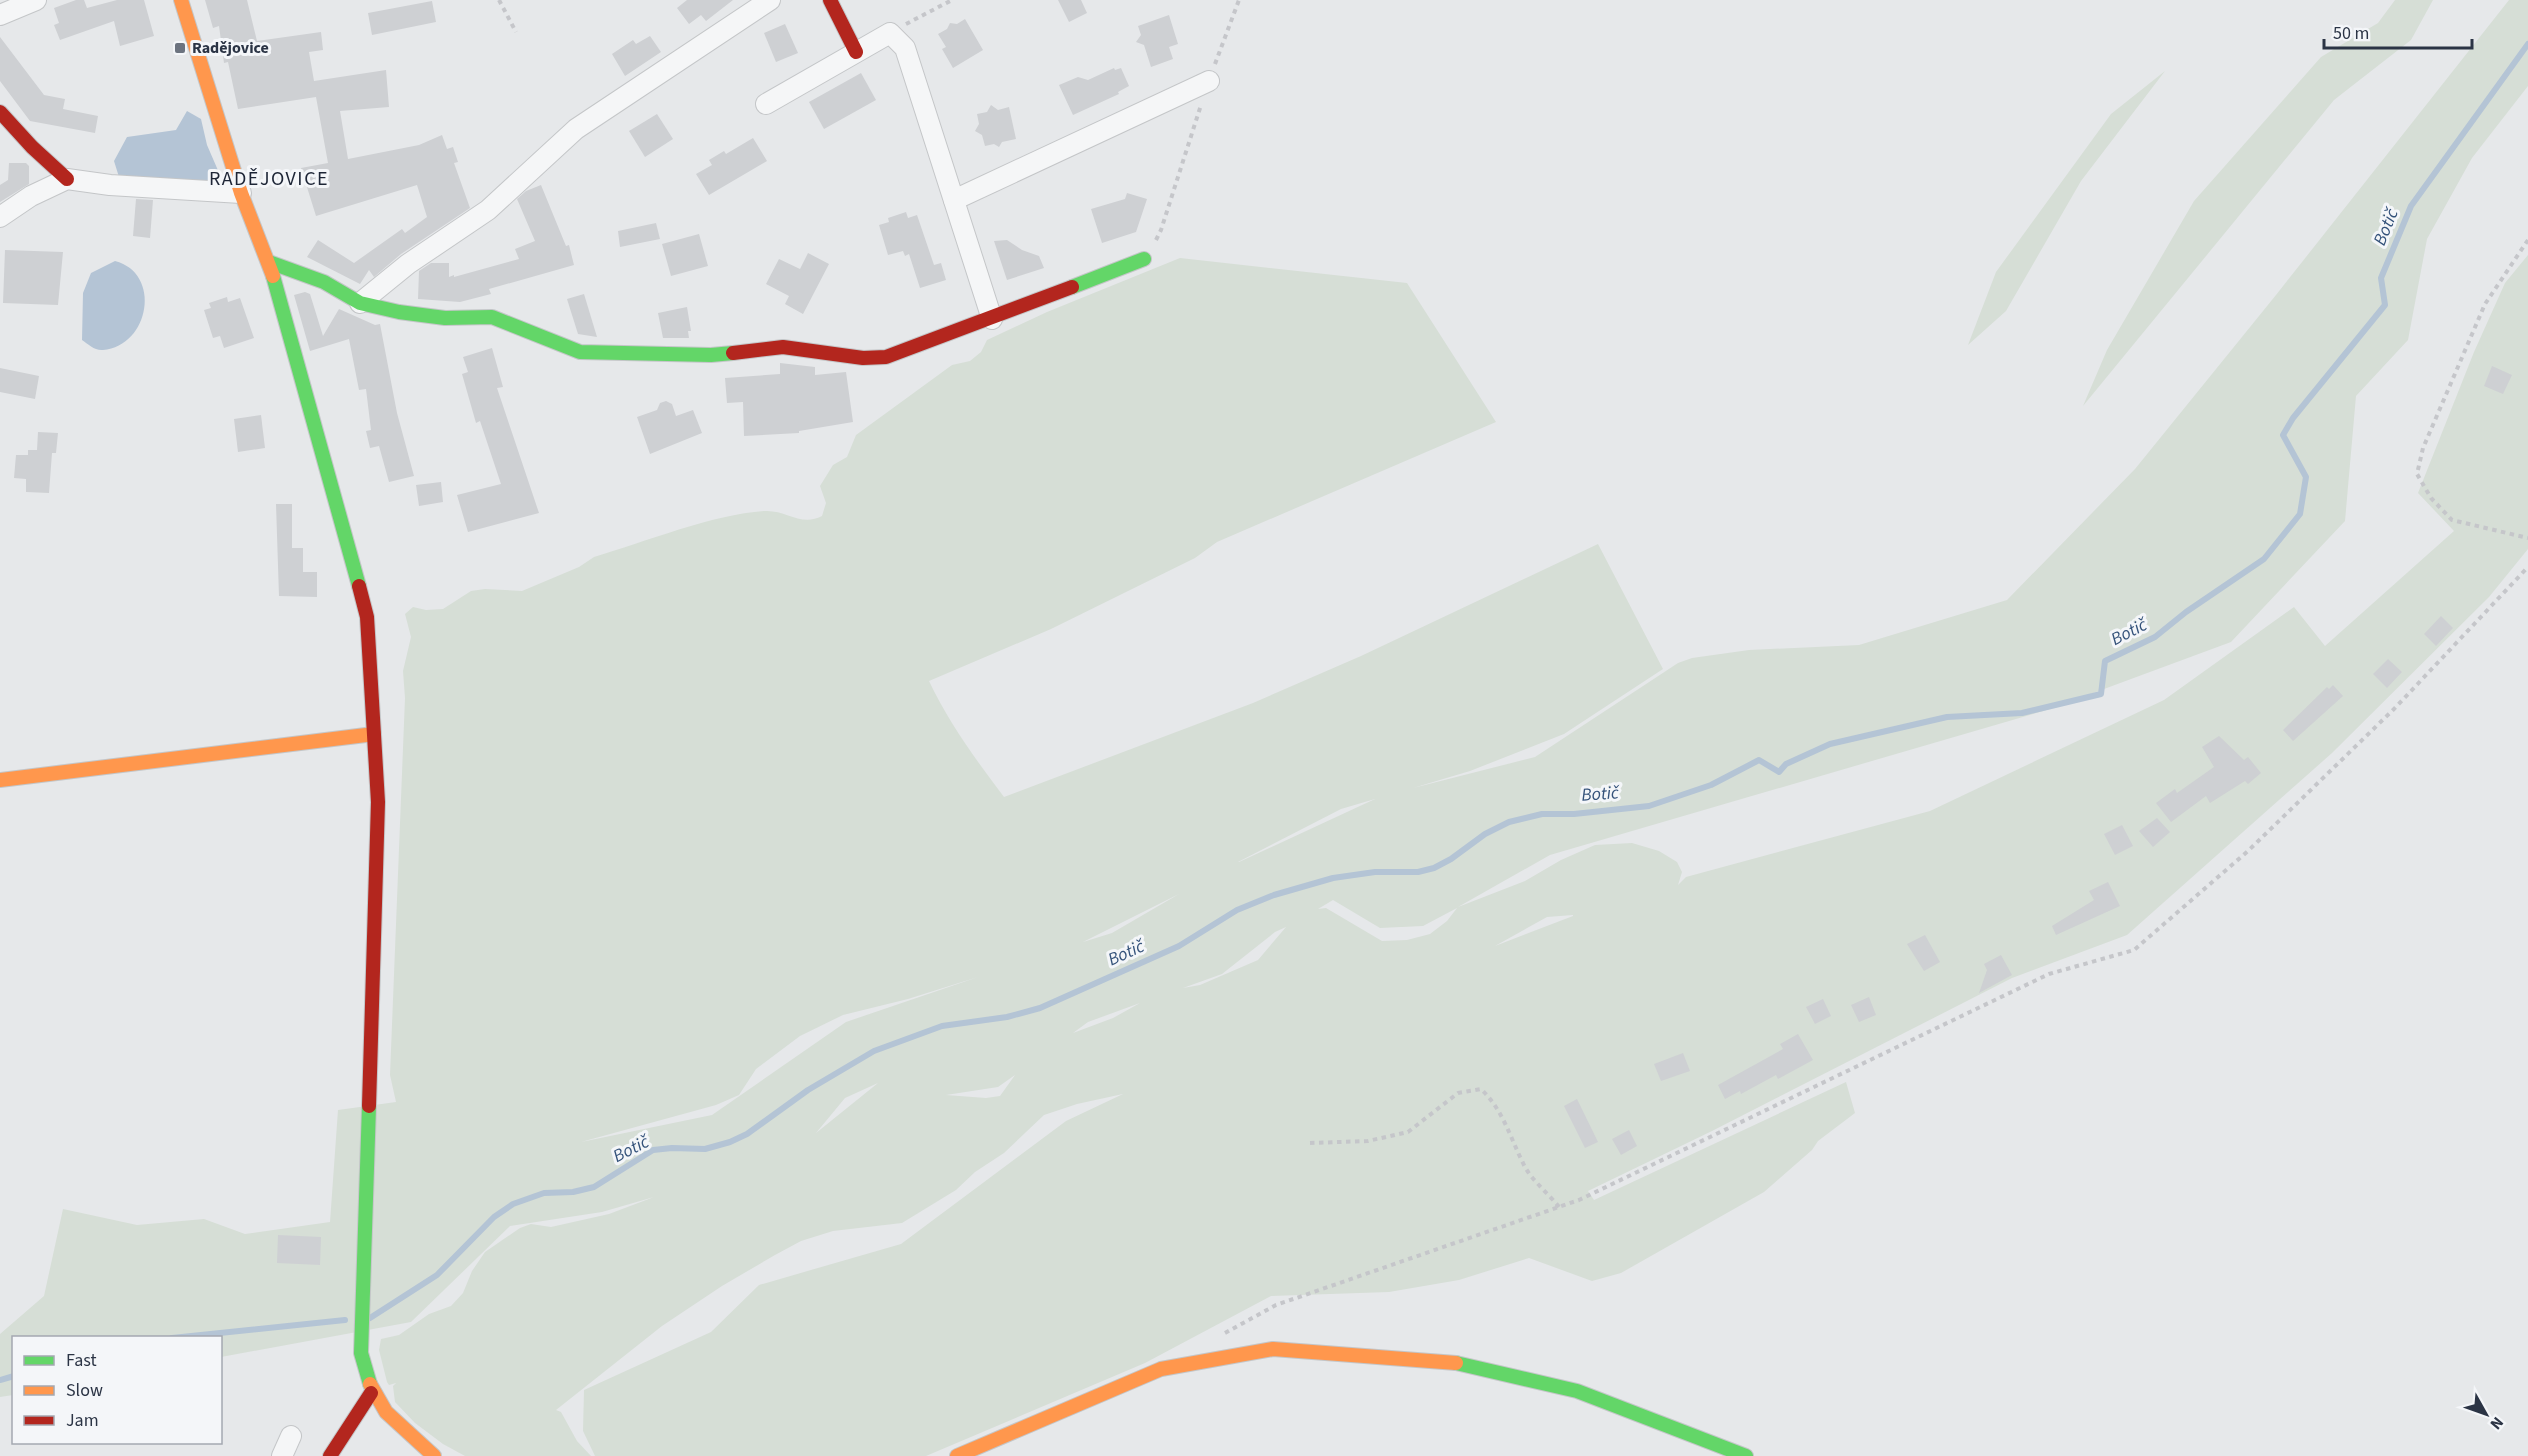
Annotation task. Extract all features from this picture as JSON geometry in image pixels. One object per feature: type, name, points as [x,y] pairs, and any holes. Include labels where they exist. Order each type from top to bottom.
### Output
[{"type":"street","points":[[0,15],[36,0]]},
{"type":"street","points":[[181,0],[241,193],[269,262],[368,617],[378,802],[361,1353],[371,1393],[396,1424],[434,1456]]},
{"type":"street","points":[[360,303],[408,264],[488,210],[576,129],[770,0]]},
{"type":"street","points":[[830,0],[856,52]]},
{"type":"street","points":[[766,104],[890,33],[905,48],[992,319]]},
{"type":"street","points":[[954,200],[1209,81]]},
{"type":"street","points":[[0,112],[32,147],[67,178],[110,185],[241,193]]},
{"type":"street","points":[[0,217],[31,196],[67,178]]},
{"type":"street","points":[[269,262],[324,282],[360,303],[399,312],[445,318],[492,317],[580,352],[711,355],[783,347],[863,358],[886,357],[992,319],[1144,259]]},
{"type":"street","points":[[0,780],[374,734]]},
{"type":"street","points":[[957,1456],[1161,1369],[1273,1349],[1454,1362],[1577,1391],[1746,1456]]},
{"type":"street","points":[[330,1456],[371,1393]]},
{"type":"street","points":[[282,1456],[291,1436]]},
{"type":"path","points":[[499,0],[516,32]]},
{"type":"path","points":[[890,33],[952,0]]},
{"type":"path","points":[[1144,259],[1161,230],[1209,81],[1239,0]]},
{"type":"path","points":[[2528,240],[2485,304],[2423,448],[2416,474],[2431,498],[2452,520],[2528,538]]},
{"type":"path","points":[[1219,1337],[1276,1305],[1579,1200],[2049,974],[2134,950],[2257,843],[2394,709],[2528,567]]},
{"type":"path","points":[[1310,1143],[1368,1141],[1408,1132],[1458,1094],[1481,1089],[1506,1122],[1524,1166],[1559,1207]]},
{"type":"shaded area","points":[[2395,0],[2433,0],[2411,40],[2334,100],[2083,406],[2107,350],[2194,201],[2321,57],[2378,23]]},
{"type":"shaded area","points":[[2509,0],[2528,0],[2528,86],[2472,158],[2427,239],[2408,340],[2356,396],[2345,521],[2231,642],[2050,709],[1550,855],[1458,907],[1525,881],[1561,860],[1595,845],[1632,843],[1659,851],[1677,862],[1682,872],[1678,885],[1686,877],[1930,811],[2164,700],[2294,607],[2325,646],[2454,531],[2418,493],[2474,352],[2505,283],[2528,255],[2528,549],[2489,597],[2332,753],[2127,935],[2012,978],[1712,1131],[1588,1191],[1594,1200],[1846,1082],[1855,1113],[1818,1141],[1812,1150],[1764,1192],[1621,1273],[1592,1281],[1529,1258],[1459,1280],[1389,1292],[1271,1296],[1145,1363],[926,1456],[595,1456],[583,1431],[584,1390],[711,1332],[759,1285],[901,1244],[1066,1121],[1123,1094],[1077,1104],[1044,1115],[1004,1153],[975,1172],[956,1190],[902,1223],[833,1231],[801,1241],[722,1286],[662,1326],[556,1410],[561,1412],[577,1441],[591,1456],[465,1456],[443,1444],[415,1423],[395,1402],[393,1386],[396,1383],[389,1385],[387,1382],[379,1350],[381,1339],[399,1335],[429,1314],[451,1306],[463,1293],[472,1271],[485,1252],[520,1228],[531,1224],[551,1227],[609,1214],[654,1197],[602,1212],[510,1226],[411,1322],[222,1357],[222,1336],[12,1336],[12,1395],[0,1397],[0,1334],[44,1296],[63,1209],[137,1225],[204,1219],[245,1234],[330,1222],[338,1110],[396,1102],[390,1075],[405,698],[403,671],[411,637],[405,614],[413,607],[426,610],[443,609],[471,591],[485,589],[522,591],[579,567],[594,557],[724,517],[765,511],[807,520],[822,516],[826,503],[820,486],[833,465],[847,457],[856,435],[952,365],[970,361],[981,352],[987,340],[1047,312],[1180,258],[1407,283],[1496,422],[1217,542],[1195,558],[1051,629],[929,681],[954,726],[1004,797],[1253,703],[1361,656],[1598,544],[1663,669],[1564,734],[1470,771],[1413,788],[1535,757],[1678,663],[1692,658],[1749,650],[1859,645],[2007,600],[2135,469]],"holes":[[[1375,799],[1238,862],[1341,809]],[[1179,894],[1112,933],[1083,942]],[[1333,900],[1380,928],[1423,926],[1457,908],[1447,921],[1430,934],[1407,940],[1382,941],[1326,908],[1318,909]],[[1573,915],[1495,946],[1547,917]],[[1286,927],[1258,960],[1200,985],[1183,988],[1222,974],[1275,932]],[[978,977],[846,1022],[712,1115],[581,1142],[716,1105],[739,1095],[756,1069],[800,1036],[843,1015],[908,999]],[[1140,1003],[1113,1018],[1073,1033],[1088,1022]],[[1015,1075],[1000,1096],[986,1098],[946,1095],[998,1087]],[[878,1083],[816,1133],[845,1098]]]},
{"type":"shaded area","points":[[2165,71],[2081,181],[2006,311],[1968,345],[1996,272],[2111,114]]},
{"type":"water","points":[[187,111],[201,119],[207,145],[220,175],[214,183],[119,177],[114,161],[127,137],[176,130]]},
{"type":"water","points":[[115,261],[130,268],[140,279],[144,293],[144,308],[140,323],[131,336],[119,346],[100,350],[82,340],[83,293],[91,273]]},
{"type":"building","points":[[76,0],[84,0],[87,8],[117,0],[144,0],[154,36],[120,46],[114,21],[60,40],[54,25],[59,23],[54,8]]},
{"type":"building","points":[[205,0],[247,0],[257,41],[321,32],[323,50],[309,52],[314,81],[386,70],[389,107],[340,111],[348,159],[419,145],[442,135],[447,149],[453,147],[458,162],[454,163],[470,208],[401,254],[374,277],[369,270],[360,284],[307,257],[318,240],[354,263],[402,229],[405,233],[427,217],[417,185],[316,216],[301,168],[328,163],[316,97],[238,109],[228,62],[224,63],[219,26],[213,28]]},
{"type":"building","points":[[687,0],[733,0],[706,21],[701,15],[689,24],[677,8]]},
{"type":"building","points":[[1058,0],[1081,0],[1087,13],[1069,22]]},
{"type":"building","points":[[432,1],[436,22],[372,35],[368,13]]},
{"type":"building","points":[[1169,15],[1178,44],[1169,47],[1173,59],[1151,67],[1144,45],[1136,42],[1141,35],[1138,26]]},
{"type":"building","points":[[965,19],[983,50],[953,68],[942,49],[946,47],[938,34],[947,29],[950,23],[957,24]]},
{"type":"building","points":[[785,24],[798,53],[776,62],[764,33]]},
{"type":"building","points":[[650,36],[661,52],[625,76],[612,54],[633,40],[636,44]]},
{"type":"building","points":[[0,37],[44,95],[65,99],[63,109],[98,116],[95,133],[30,121],[0,81]]},
{"type":"building","points":[[1114,68],[1115,70],[1121,68],[1129,86],[1118,92],[1119,94],[1073,115],[1059,85],[1078,77],[1088,80]]},
{"type":"building","points":[[861,73],[876,100],[824,129],[809,102]]},
{"type":"building","points":[[991,105],[998,110],[1009,107],[1016,139],[1002,142],[999,147],[994,144],[985,146],[982,135],[975,131],[979,124],[977,114],[987,112]]},
{"type":"building","points":[[657,114],[673,139],[645,157],[629,131]]},
{"type":"building","points":[[753,138],[767,161],[709,195],[696,174],[712,165],[709,160],[724,151],[726,154]]},
{"type":"building","points":[[9,163],[26,163],[29,166],[29,184],[0,202],[0,185],[8,180]]},
{"type":"building","points":[[541,185],[566,246],[569,245],[574,265],[489,289],[491,294],[460,302],[418,299],[419,271],[431,263],[449,263],[449,277],[454,275],[454,277],[519,259],[515,249],[535,241],[517,199],[526,191]]},
{"type":"building","points":[[1127,193],[1147,199],[1136,232],[1102,243],[1091,209],[1125,199]]},
{"type":"building","points":[[136,199],[153,200],[150,238],[133,236]]},
{"type":"building","points":[[906,212],[908,218],[917,215],[934,265],[941,263],[946,280],[920,288],[909,254],[905,256],[903,251],[888,255],[879,225],[889,222],[888,218]]},
{"type":"building","points":[[656,223],[660,239],[620,247],[618,231]]},
{"type":"building","points":[[699,234],[708,266],[671,276],[662,244]]},
{"type":"building","points":[[1007,240],[1022,250],[1039,256],[1044,268],[1007,280],[994,241]]},
{"type":"building","points":[[5,250],[63,252],[58,305],[3,303]]},
{"type":"building","points":[[808,253],[829,264],[803,314],[785,304],[789,296],[766,284],[779,259],[800,269]]},
{"type":"building","points":[[305,292],[310,294],[323,336],[339,309],[375,325],[380,324],[397,413],[414,476],[389,482],[379,446],[370,448],[366,431],[371,430],[366,389],[359,390],[349,339],[310,351],[294,295]]},
{"type":"building","points":[[584,294],[597,337],[578,334],[567,299]]},
{"type":"building","points":[[227,297],[228,302],[240,298],[254,338],[224,348],[220,336],[213,338],[204,310],[211,308],[209,303]]},
{"type":"building","points":[[687,307],[691,331],[688,331],[689,338],[663,338],[658,313]]},
{"type":"building","points":[[492,348],[503,387],[497,388],[539,513],[468,532],[457,495],[501,484],[480,421],[476,423],[462,374],[468,372],[463,357]]},
{"type":"building","points":[[780,363],[815,367],[815,375],[846,372],[853,422],[799,431],[799,433],[744,436],[743,402],[727,403],[725,378],[780,374]]},
{"type":"building","points":[[2492,366],[2512,375],[2503,394],[2484,386]]},
{"type":"building","points":[[0,368],[39,376],[35,399],[0,392]]},
{"type":"building","points":[[666,401],[672,404],[676,416],[693,410],[702,433],[650,454],[637,417],[657,410],[660,403]]},
{"type":"building","points":[[261,415],[265,448],[238,452],[234,419]]},
{"type":"building","points":[[38,432],[58,433],[56,453],[52,453],[49,493],[26,492],[26,479],[14,478],[16,455],[28,455],[28,450],[37,450]]},
{"type":"building","points":[[441,482],[443,502],[419,506],[416,485]]},
{"type":"building","points":[[276,504],[292,504],[292,548],[303,548],[303,572],[317,572],[317,597],[279,596]]},
{"type":"building","points":[[2441,616],[2453,628],[2436,646],[2424,634]]},
{"type":"building","points":[[2388,659],[2402,672],[2387,688],[2373,674]]},
{"type":"building","points":[[2333,685],[2343,696],[2293,741],[2283,730],[2327,687],[2329,689]]},
{"type":"building","points":[[2219,736],[2244,760],[2248,757],[2261,773],[2248,784],[2245,781],[2210,803],[2206,796],[2171,822],[2156,803],[2175,789],[2177,793],[2214,767],[2202,747]]},
{"type":"building","points":[[2157,818],[2170,832],[2153,847],[2139,831]]},
{"type":"building","points":[[2122,825],[2133,846],[2115,855],[2104,834]]},
{"type":"building","points":[[2108,882],[2120,906],[2056,935],[2052,926],[2094,900],[2089,891]]},
{"type":"building","points":[[1925,935],[1940,962],[1924,971],[1907,944]]},
{"type":"building","points":[[2001,955],[2012,975],[1979,993],[1987,970],[1984,964]]},
{"type":"building","points":[[1869,997],[1876,1015],[1859,1022],[1851,1005]]},
{"type":"building","points":[[1823,999],[1831,1016],[1815,1024],[1806,1007]]},
{"type":"building","points":[[1798,1034],[1813,1060],[1778,1079],[1776,1075],[1741,1094],[1740,1091],[1725,1099],[1718,1085],[1783,1049],[1780,1044]]},
{"type":"building","points":[[1683,1053],[1690,1071],[1661,1081],[1654,1064]]},
{"type":"building","points":[[1577,1099],[1598,1142],[1585,1148],[1564,1106]]},
{"type":"building","points":[[1629,1130],[1637,1146],[1621,1155],[1612,1139]]},
{"type":"building","points":[[278,1235],[321,1237],[320,1265],[277,1263]]},
{"type":"waterway","name":"Botič","points":[[370,1318],[437,1275],[494,1217],[513,1204],[544,1193],[573,1192],[594,1187],[653,1150],[705,1149],[730,1142],[747,1134],[808,1090],[874,1051],[942,1026],[1007,1017],[1040,1008],[1179,946],[1237,910],[1274,895],[1333,878],[1375,872],[1418,872],[1434,868],[1451,859],[1485,834],[1509,822],[1542,814],[1574,814],[1649,806],[1711,785],[1759,760],[1779,772],[1786,764],[1830,744],[1947,717],[2022,713],[2101,694],[2105,661],[2155,637],[2186,612],[2264,559],[2300,514],[2306,477],[2283,435],[2293,418],[2385,305],[2381,278],[2411,206],[2528,44]]},
{"type":"waterway","name":"Botič","points":[[191,1336],[345,1320]]},
{"type":"waterway","name":"Botič","points":[[0,1380],[12,1377]]},
{"type":"traffic: fast","points":[[1072,287],[1144,259]]},
{"type":"traffic: fast","points":[[269,262],[324,282],[360,303],[399,312],[445,318],[492,317],[580,352],[711,355],[733,353]]},
{"type":"traffic: fast","points":[[273,276],[359,586]]},
{"type":"traffic: fast","points":[[369,1106],[361,1353],[370,1384]]},
{"type":"traffic: fast","points":[[1456,1363],[1577,1391],[1746,1456]]},
{"type":"traffic: slow","points":[[181,0],[241,193],[273,276]]},
{"type":"traffic: slow","points":[[0,780],[374,734]]},
{"type":"traffic: slow","points":[[957,1456],[1161,1369],[1273,1349],[1456,1363]]},
{"type":"traffic: slow","points":[[370,1384],[386,1412],[434,1456]]},
{"type":"traffic: jam","points":[[830,0],[856,52]]},
{"type":"traffic: jam","points":[[0,112],[32,147],[67,179]]},
{"type":"traffic: jam","points":[[733,353],[783,347],[863,358],[886,357],[1072,287]]},
{"type":"traffic: jam","points":[[359,586],[367,617],[378,802],[369,1106]]},
{"type":"traffic: jam","points":[[330,1456],[371,1393]]},
{"type":"place","name":"Radějovice","points":[[180,48]]},
{"type":"district","name":"RADĚJOVICE","points":[[269,179]]}]
